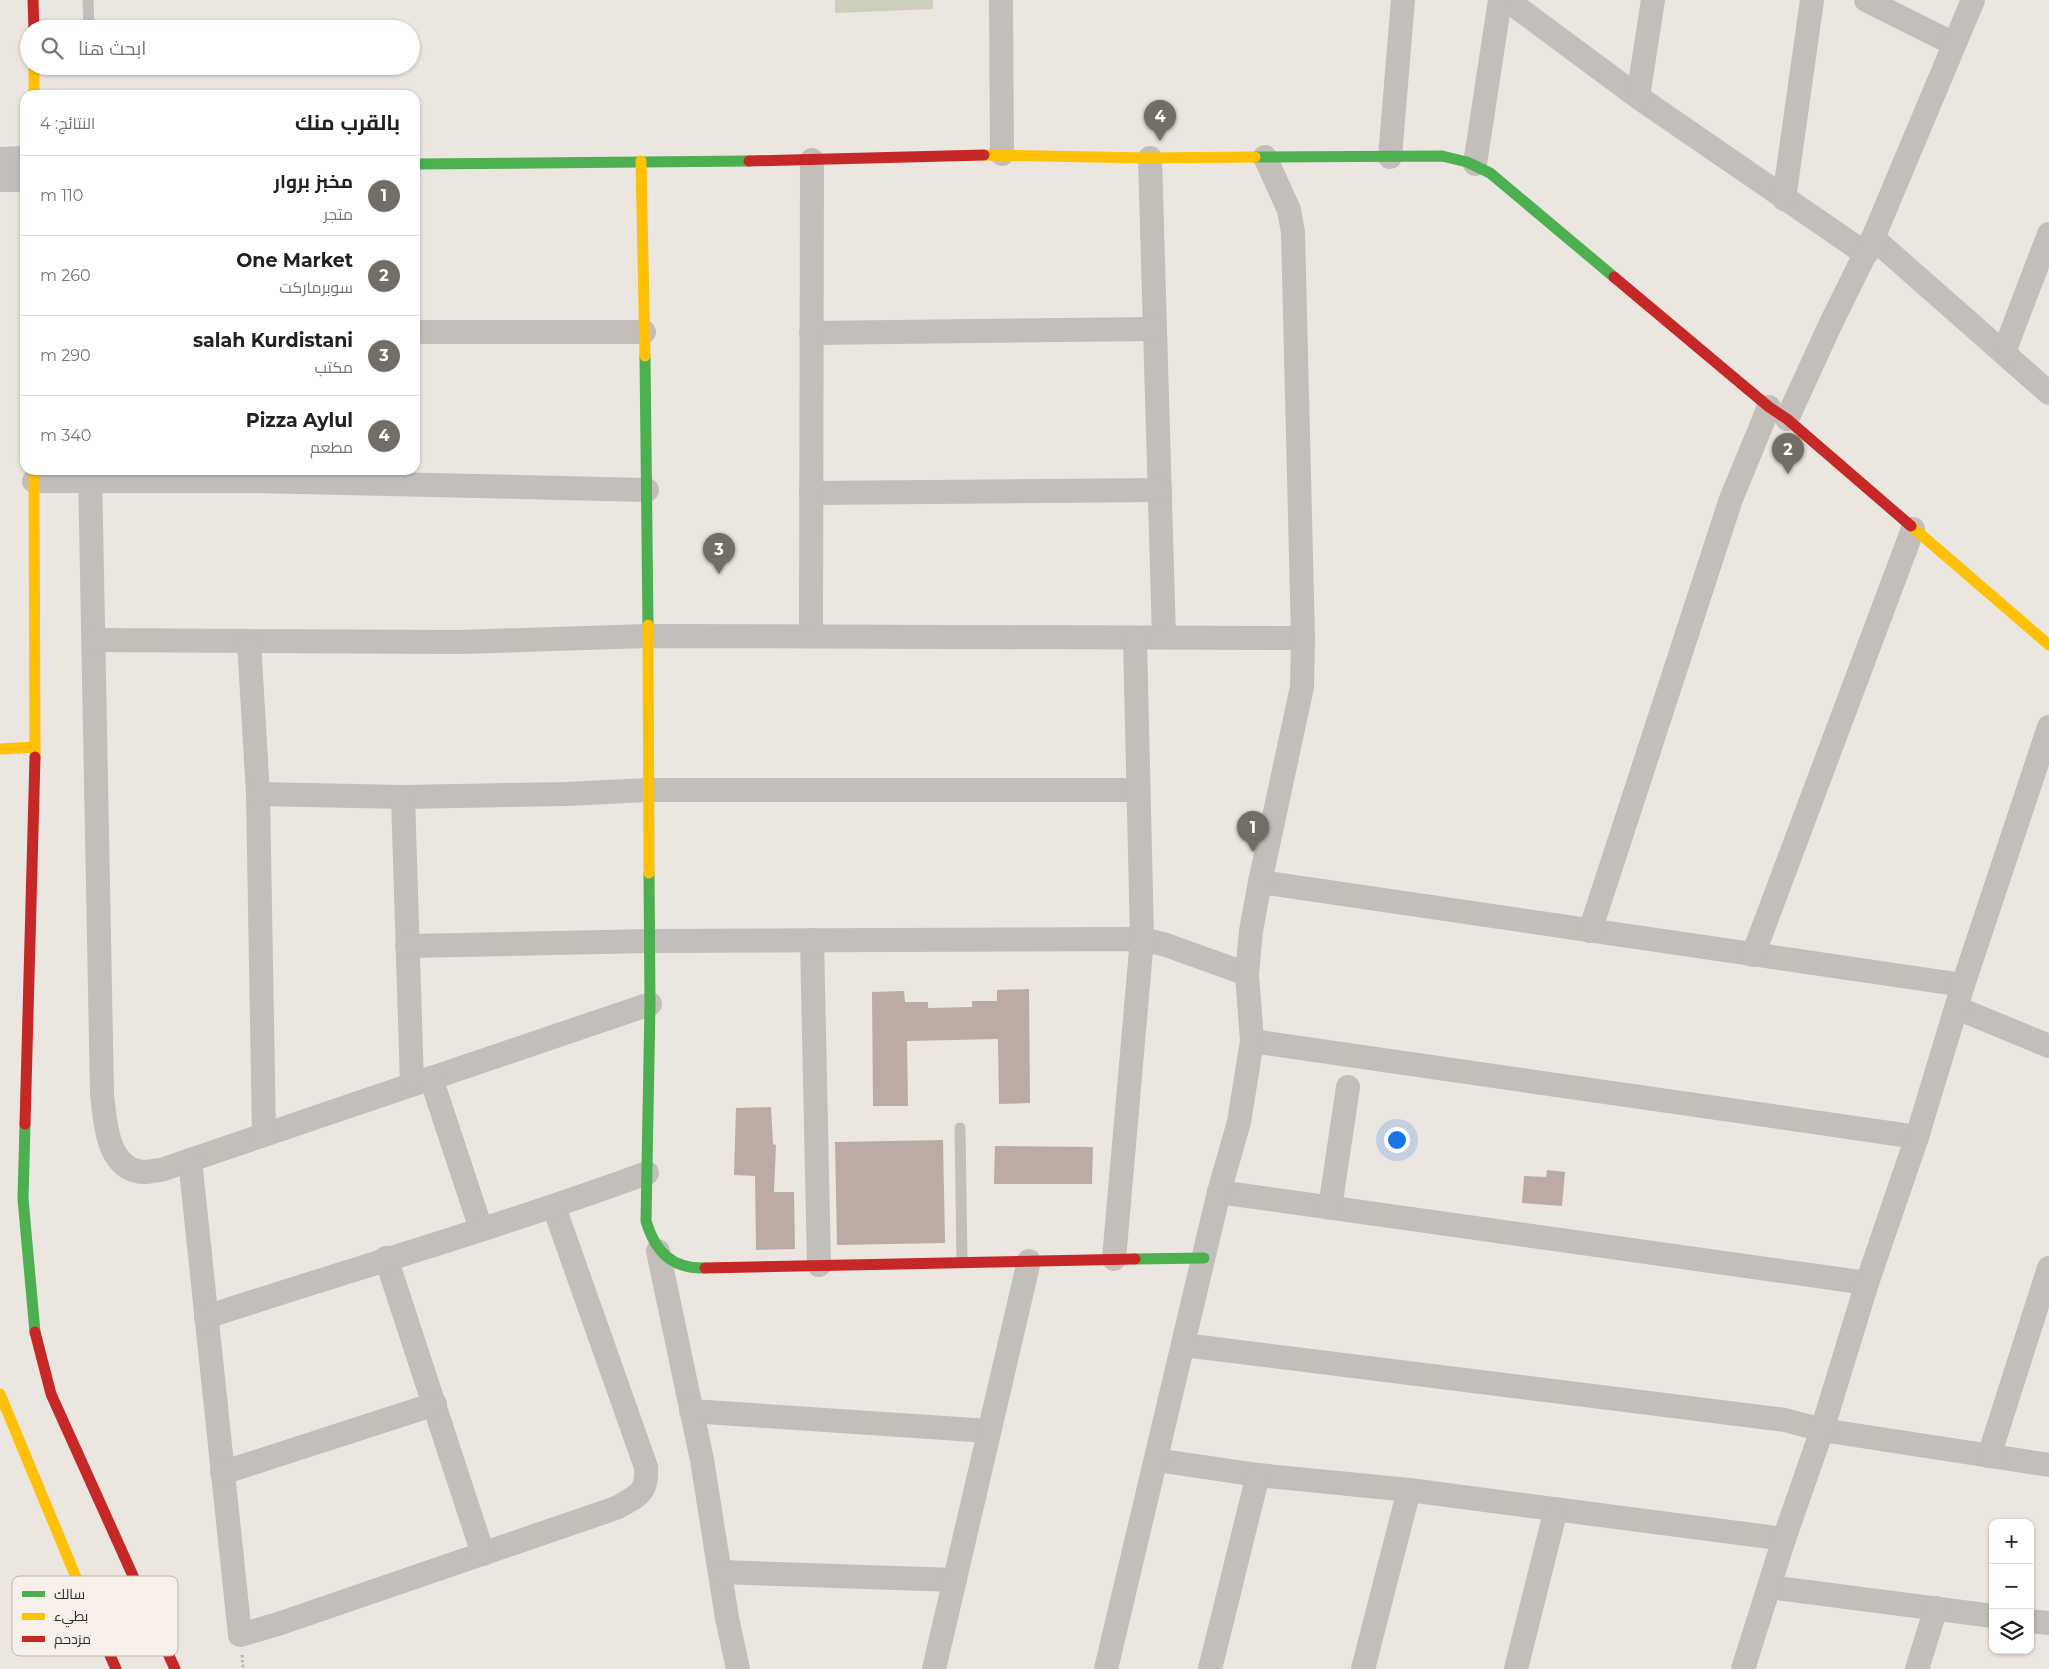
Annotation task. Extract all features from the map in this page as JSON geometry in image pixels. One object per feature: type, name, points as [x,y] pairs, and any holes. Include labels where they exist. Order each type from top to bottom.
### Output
[{"type":"street","points":[[34,0],[34,20]]},
{"type":"street","points":[[1001,0],[1002,154]]},
{"type":"street","points":[[1390,157],[1403,0]]},
{"type":"street","points":[[1476,164],[1500,0]]},
{"type":"street","points":[[1507,0],[1638,97],[1784,199],[1870,246],[2004,352],[2049,393]]},
{"type":"street","points":[[1638,97],[1653,0]]},
{"type":"street","points":[[1784,199],[1812,0]]},
{"type":"street","points":[[1866,0],[1954,44]]},
{"type":"street","points":[[1590,931],[1731,499],[1778,413],[1832,321],[1870,246],[1973,0]]},
{"type":"street","points":[[34,75],[34,90]]},
{"type":"street","points":[[36,75],[44,90]]},
{"type":"street","points":[[420,164],[812,160],[1002,154],[1150,158],[1442,156],[1476,164],[1490,173],[1778,413],[2049,645]]},
{"type":"street","points":[[1106,1669],[1219,1192],[1239,1122],[1252,1041],[1246,974],[1251,931],[1302,688],[1303,638],[1293,232],[1289,210],[1265,157]]},
{"type":"street","points":[[0,159],[20,158]]},
{"type":"street","points":[[1150,158],[1164,637]]},
{"type":"street","points":[[811,636],[812,160]]},
{"type":"street","points":[[641,162],[647,490],[650,941],[646,1221],[658,1251],[702,1460],[738,1669]]},
{"type":"street","points":[[0,180],[20,180]]},
{"type":"street","points":[[2004,352],[2049,234]]},
{"type":"street","points":[[811,333],[1155,329]]},
{"type":"street","points":[[420,332],[644,332]]},
{"type":"street","points":[[133,1576],[51,1394],[34,1327],[23,1199],[36,747],[34,476],[254,475],[647,490]]},
{"type":"street","points":[[90,476],[102,1093],[109,1141],[122,1162],[132,1169],[144,1172],[161,1170],[650,1004]]},
{"type":"street","points":[[811,493],[1160,490]]},
{"type":"street","points":[[1752,955],[1913,529]]},
{"type":"street","points":[[94,640],[459,642],[648,636],[1303,638]]},
{"type":"street","points":[[1114,1259],[1142,940],[1135,638]]},
{"type":"street","points":[[249,642],[258,794],[264,1135]]},
{"type":"street","points":[[1743,1669],[1784,1539],[1822,1430],[1867,1282],[1917,1137],[1964,986],[2049,727]]},
{"type":"street","points":[[0,749],[36,747]]},
{"type":"street","points":[[258,794],[403,797],[566,794],[648,790],[1138,790]]},
{"type":"street","points":[[403,797],[407,946],[422,1081],[481,1229]]},
{"type":"street","points":[[1260,882],[1964,986]]},
{"type":"street","points":[[812,940],[819,1265]]},
{"type":"street","points":[[407,946],[650,941],[1142,940],[1166,945],[1246,974]]},
{"type":"street","points":[[1957,1008],[2049,1046]]},
{"type":"street","points":[[1252,1041],[1917,1137]]},
{"type":"street","points":[[1330,1208],[1348,1087]]},
{"type":"street","points":[[190,1160],[240,1635],[278,1624],[616,1508],[637,1496],[644,1489],[647,1481],[646,1467],[554,1207]]},
{"type":"street","points":[[206,1317],[386,1258],[554,1207],[647,1173]]},
{"type":"street","points":[[1219,1192],[1867,1282]]},
{"type":"street","points":[[658,1251],[672,1261],[700,1268],[1204,1258]]},
{"type":"street","points":[[386,1258],[483,1554]]},
{"type":"street","points":[[934,1669],[1029,1261]]},
{"type":"street","points":[[1989,1456],[2043,1302],[2049,1268]]},
{"type":"street","points":[[1184,1345],[1785,1420],[1822,1430],[2049,1465]]},
{"type":"street","points":[[0,1394],[75,1576]]},
{"type":"street","points":[[222,1473],[435,1404]]},
{"type":"street","points":[[691,1411],[989,1431]]},
{"type":"street","points":[[1156,1460],[1258,1475],[1409,1490],[1784,1539]]},
{"type":"street","points":[[1210,1669],[1258,1475]]},
{"type":"street","points":[[1363,1669],[1409,1490]]},
{"type":"street","points":[[1516,1669],[1556,1510]]},
{"type":"street","points":[[720,1572],[955,1580]]},
{"type":"street","points":[[1770,1587],[1989,1615]]},
{"type":"street","points":[[1917,1669],[1936,1608]]},
{"type":"street","points":[[2034,1621],[2049,1623]]},
{"type":"street","points":[[110,1656],[116,1669]]},
{"type":"street","points":[[169,1656],[175,1669]]},
{"type":"lane","points":[[88,0],[89,20]]},
{"type":"lane","points":[[960,1128],[962,1262]]},
{"type":"green space","points":[[835,0],[933,0],[933,9],[835,13]]},
{"type":"building","points":[[1029,989],[1030,1103],[999,1104],[998,1039],[907,1041],[908,1106],[873,1106],[872,992],[904,991],[905,1002],[928,1002],[928,1008],[972,1007],[972,1001],[997,1001],[997,990]]},
{"type":"building","points":[[771,1107],[773,1144],[776,1145],[774,1192],[794,1192],[795,1249],[756,1250],[755,1176],[734,1175],[736,1108]]},
{"type":"building","points":[[943,1140],[945,1243],[837,1245],[835,1142]]},
{"type":"building","points":[[995,1146],[1093,1147],[1092,1184],[994,1184]]},
{"type":"building","points":[[1547,1170],[1565,1172],[1562,1206],[1522,1203],[1524,1176],[1546,1177]]},
{"type":"traffic: fast","points":[[1255,157],[1442,156],[1467,162],[1490,173],[1614,277]]},
{"type":"traffic: fast","points":[[420,164],[749,161]]},
{"type":"traffic: fast","points":[[645,356],[648,625]]},
{"type":"traffic: fast","points":[[649,873],[650,1004],[646,1221],[654,1241],[666,1256],[683,1265],[705,1268]]},
{"type":"traffic: fast","points":[[25,1124],[23,1199],[35,1332]]},
{"type":"traffic: fast","points":[[1135,1259],[1204,1258]]},
{"type":"traffic: slow","points":[[34,75],[34,90]]},
{"type":"traffic: slow","points":[[984,155],[1147,158],[1255,157]]},
{"type":"traffic: slow","points":[[641,161],[645,356]]},
{"type":"traffic: slow","points":[[34,475],[35,757]]},
{"type":"traffic: slow","points":[[1911,526],[2049,645]]},
{"type":"traffic: slow","points":[[648,625],[649,873]]},
{"type":"traffic: slow","points":[[0,749],[35,747]]},
{"type":"traffic: slow","points":[[0,1394],[76,1576]]},
{"type":"traffic: jam","points":[[33,0],[34,20]]},
{"type":"traffic: jam","points":[[749,161],[984,155]]},
{"type":"traffic: jam","points":[[1614,277],[1769,407],[1787,419],[1911,526]]},
{"type":"traffic: jam","points":[[25,1124],[35,757]]},
{"type":"traffic: jam","points":[[705,1268],[1135,1259]]},
{"type":"traffic: jam","points":[[35,1332],[51,1394],[133,1576]]},
{"type":"traffic: jam","points":[[110,1656],[116,1669]]},
{"type":"traffic: jam","points":[[169,1656],[175,1669]]},
{"type":"place","name":"Pizza Aylul","points":[[1160,141]]},
{"type":"place","name":"One Market","points":[[1788,474]]},
{"type":"place","name":"salah Kurdistani","points":[[719,574]]},
{"type":"place","name":"مخبز بروار","points":[[1253,852]]}]
